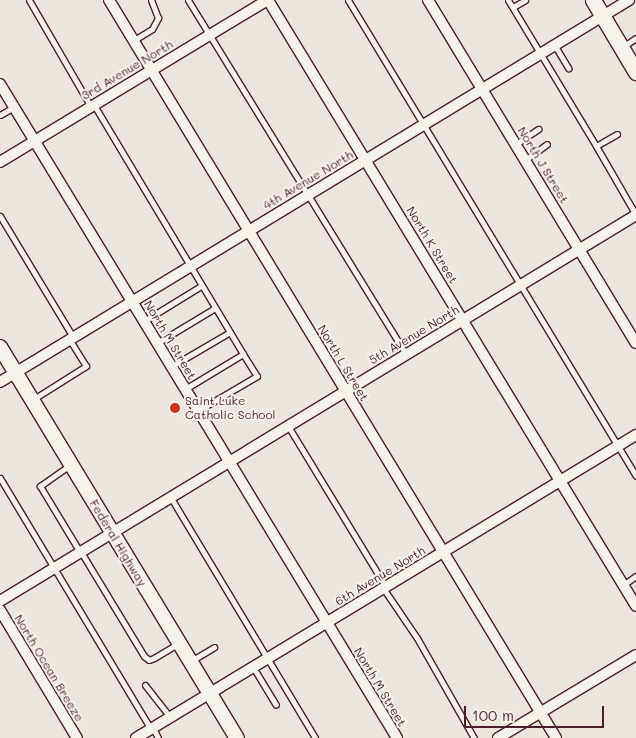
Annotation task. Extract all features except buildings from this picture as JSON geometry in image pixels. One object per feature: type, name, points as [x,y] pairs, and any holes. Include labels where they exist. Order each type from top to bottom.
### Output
[{"type":"main road","points":[[593,0],[636,72]]},
{"type":"main road","name":"Federal Highway","points":[[0,347],[237,738]]},
{"type":"street","name":"North L Street","points":[[109,0],[443,552],[543,711],[556,738]]},
{"type":"street","name":"3rd Avenue North","points":[[0,162],[268,0]]},
{"type":"street","name":"North K Street","points":[[268,0],[636,606]]},
{"type":"street","name":"North J Street","points":[[428,0],[636,343]]},
{"type":"street","name":"4th Avenue North","points":[[0,382],[629,0]]},
{"type":"street","name":"North M Street","points":[[1,88],[35,141],[396,738]]},
{"type":"street","name":"5th Avenue North","points":[[0,601],[636,215]]},
{"type":"street","name":"6th Avenue North","points":[[136,738],[636,435]]},
{"type":"street","name":"North Ocean Breeze","points":[[0,610],[77,738]]},
{"type":"street","points":[[504,736],[636,655]]},
{"type":"lane","points":[[29,0],[256,376],[198,410]]},
{"type":"lane","points":[[133,40],[152,29],[158,18],[151,0]]},
{"type":"lane","points":[[188,0],[406,354]]},
{"type":"lane","points":[[348,0],[636,476]]},
{"type":"lane","points":[[508,0],[636,215]]},
{"type":"lane","points":[[513,7],[525,0]]},
{"type":"lane","points":[[621,47],[636,38]]},
{"type":"lane","points":[[554,45],[568,68]]},
{"type":"lane","points":[[0,116],[14,107]]},
{"type":"lane","points":[[516,144],[538,130]]},
{"type":"lane","points":[[596,146],[617,134]]},
{"type":"lane","points":[[525,160],[547,144]]},
{"type":"lane","points":[[0,216],[86,366],[32,400]]},
{"type":"lane","points":[[144,321],[202,286]]},
{"type":"lane","points":[[157,343],[215,308]]},
{"type":"lane","points":[[171,366],[230,332]]},
{"type":"lane","points":[[185,389],[243,354]]},
{"type":"lane","points":[[288,426],[384,588],[417,638],[474,738]]},
{"type":"lane","points":[[72,465],[40,486],[144,656],[149,660],[179,643]]},
{"type":"lane","points":[[0,478],[158,738]]},
{"type":"lane","points":[[171,498],[314,738]]},
{"type":"lane","points":[[623,585],[636,576]]},
{"type":"lane","points":[[190,662],[214,647]]},
{"type":"lane","points":[[253,667],[276,705]]},
{"type":"lane","points":[[145,685],[170,718]]},
{"type":"place","name":"Saint Luke Catholic School","points":[[175,408]]}]
